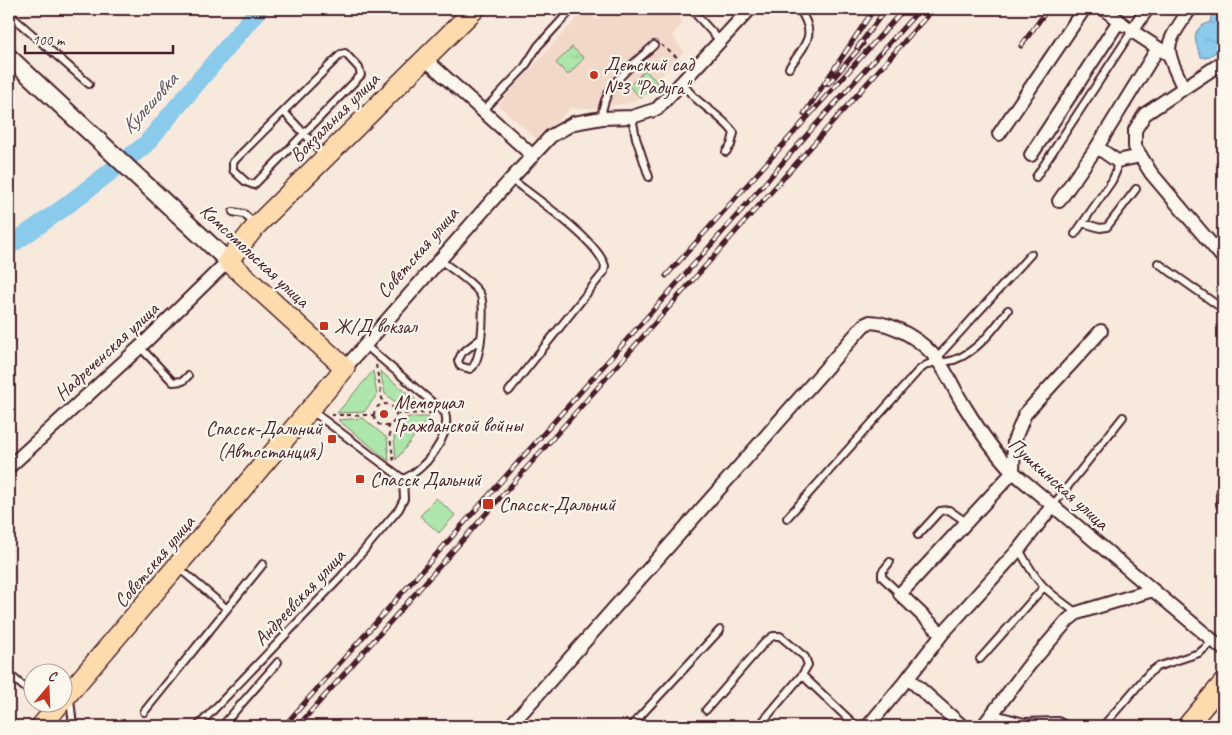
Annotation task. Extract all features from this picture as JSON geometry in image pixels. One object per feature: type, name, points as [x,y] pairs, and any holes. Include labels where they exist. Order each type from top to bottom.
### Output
[{"type":"main road","name":"Вокзальная улица","points":[[228,261],[256,226],[475,9]]},
{"type":"main road","name":"Комсомольская улица","points":[[9,57],[345,368]]},
{"type":"main road","name":"Советская улица","points":[[72,692],[178,567],[314,413],[345,368]]},
{"type":"main road","points":[[1187,726],[1223,683]]},
{"type":"street","name":"Советская улица","points":[[345,368],[551,136],[565,126],[602,118],[632,117],[657,109],[750,9]]},
{"type":"street","points":[[999,134],[1084,9]]},
{"type":"street","points":[[1104,9],[1132,31],[1163,51],[1183,87]]},
{"type":"street","points":[[1132,31],[1148,9]]},
{"type":"street","points":[[1059,201],[1168,46],[1190,9]]},
{"type":"street","points":[[1031,155],[1119,21]]},
{"type":"street","points":[[425,59],[533,156]]},
{"type":"street","points":[[1223,62],[1144,114],[1136,130],[1135,147],[1157,180],[1223,258]]},
{"type":"street","points":[[1096,147],[1117,161],[1141,156]]},
{"type":"street","name":"Надреченская улица","points":[[9,467],[140,347],[228,261]]},
{"type":"street","name":"Пушкинская улица","points":[[510,726],[864,325],[870,322],[889,326],[914,339],[938,360],[964,406],[997,455],[1013,472],[1218,645]]},
{"type":"street","points":[[942,634],[900,594],[1013,472],[1014,441],[1025,414],[1101,331]]},
{"type":"street","points":[[1223,495],[1223,504]]},
{"type":"street","points":[[868,726],[942,634],[1019,549],[1053,505]]},
{"type":"street","points":[[983,726],[994,714],[1030,664],[1062,626],[1077,613],[1154,590]]},
{"type":"street","points":[[908,678],[962,726]]},
{"type":"lane","points":[[482,112],[524,68],[538,46],[572,9]]},
{"type":"lane","points":[[691,9],[721,42]]},
{"type":"lane","points":[[790,68],[808,37],[810,29],[808,21],[799,9]]},
{"type":"lane","points":[[9,14],[90,84]]},
{"type":"lane","points":[[1036,177],[1132,31]]},
{"type":"lane","points":[[602,118],[602,108],[607,93],[654,45]]},
{"type":"lane","points":[[345,53],[359,68],[361,75],[254,185],[246,182],[234,170],[233,162],[284,112],[341,54],[345,53]]},
{"type":"lane","points":[[686,80],[689,93],[723,119],[734,133],[731,145],[726,152]]},
{"type":"lane","points":[[284,112],[326,157]]},
{"type":"lane","points":[[632,117],[636,138],[649,177]]},
{"type":"lane","points":[[1076,234],[1112,181],[1116,172],[1117,161]]},
{"type":"lane","points":[[509,391],[604,272],[605,266],[595,249],[577,232],[511,179]]},
{"type":"lane","points":[[1083,223],[1100,228],[1108,227],[1136,189]]},
{"type":"lane","points":[[233,212],[244,214],[256,226]]},
{"type":"lane","points":[[938,360],[942,352],[1031,254]]},
{"type":"lane","points":[[440,260],[474,286],[481,296],[483,311],[480,339],[474,368],[470,370],[460,366],[458,361],[462,353],[480,339]]},
{"type":"lane","points":[[1158,263],[1223,309]]},
{"type":"lane","points":[[787,518],[918,370],[926,364],[938,360],[953,360],[966,354],[997,325],[1008,310]]},
{"type":"lane","points":[[314,413],[400,478],[418,468],[438,446],[446,427],[445,413],[365,345]]},
{"type":"lane","points":[[140,347],[173,382],[183,381],[188,376]]},
{"type":"lane","points":[[1053,505],[1123,417]]},
{"type":"lane","name":"Андреевская улица","points":[[200,726],[342,576],[399,509],[404,499],[400,478]]},
{"type":"lane","points":[[918,535],[940,511],[949,510],[966,522]]},
{"type":"lane","points":[[1019,549],[1036,581],[1077,613]]},
{"type":"lane","points":[[890,562],[882,572],[882,577],[900,594]]},
{"type":"lane","points":[[144,712],[263,564]]},
{"type":"lane","points":[[178,567],[227,609]]},
{"type":"lane","points":[[980,658],[1043,588]]},
{"type":"lane","points":[[631,726],[720,630]]},
{"type":"lane","points":[[706,710],[765,642],[773,636],[780,636],[805,658],[808,665],[802,675],[759,726]]},
{"type":"lane","points":[[1103,726],[1149,673],[1157,667],[1218,645]]},
{"type":"lane","points":[[222,726],[278,662]]},
{"type":"lane","points":[[9,674],[22,685]]},
{"type":"lane","points":[[802,675],[856,726]]},
{"type":"lane","points":[[71,712],[73,726]]},
{"type":"lane","points":[[994,714],[1024,722],[1058,721],[1068,726]]},
{"type":"path","points":[[654,45],[662,46],[678,58],[686,80]]},
{"type":"path","points":[[375,354],[383,404]]},
{"type":"path","points":[[383,404],[392,407],[396,414],[393,423],[388,425],[379,424],[374,415],[376,408],[383,404]]},
{"type":"path","points":[[314,413],[374,415]]},
{"type":"path","points":[[396,414],[445,413]]},
{"type":"path","points":[[388,425],[400,478]]},
{"type":"shaded area","name":"Детский сад №3 \"Радуга\"","points":[[585,9],[597,20],[609,9],[671,9],[683,22],[672,36],[684,51],[641,98],[601,108],[570,108],[539,141],[498,105]]},
{"type":"green space","points":[[572,47],[584,58],[568,75],[556,63]]},
{"type":"green space","points":[[645,70],[657,82],[641,98],[629,86]]},
{"type":"green space","points":[[373,371],[377,395],[364,412],[337,413]]},
{"type":"green space","points":[[380,371],[428,410],[407,411],[385,394]]},
{"type":"green space","points":[[408,417],[429,417],[396,460],[394,437]]},
{"type":"green space","points":[[363,418],[387,438],[389,461],[338,420]]},
{"type":"green space","points":[[436,498],[455,515],[439,533],[420,516]]},
{"type":"water","points":[[1216,9],[1223,9],[1223,48],[1206,58],[1201,57],[1195,36],[1196,32],[1203,25],[1210,22],[1212,13]]},
{"type":"waterway","name":"Кулешовка","points":[[9,246],[62,209],[145,145],[259,9]]},
{"type":"railway","points":[[804,114],[874,9]]},
{"type":"railway","points":[[857,48],[886,9]]},
{"type":"railway","points":[[666,276],[904,9]]},
{"type":"railway","points":[[284,726],[920,9]]},
{"type":"railway","points":[[298,726],[933,9]]},
{"type":"railway","points":[[1021,46],[1048,9]]},
{"type":"railway","points":[[828,84],[863,44]]},
{"type":"place","name":"Детский сад №3 \"Радуга\"","points":[[594,75]]},
{"type":"place","name":"Ж/Д вокзал","points":[[324,326]]},
{"type":"place","name":"Мемориал Гражданской войны","points":[[384,414]]},
{"type":"place","name":"Спасск-Дальний (Автостанция)","points":[[332,439]]},
{"type":"place","name":"Спасск Дальний","points":[[360,479]]},
{"type":"place","name":"Спасск-Дальний","points":[[488,504]]}]
